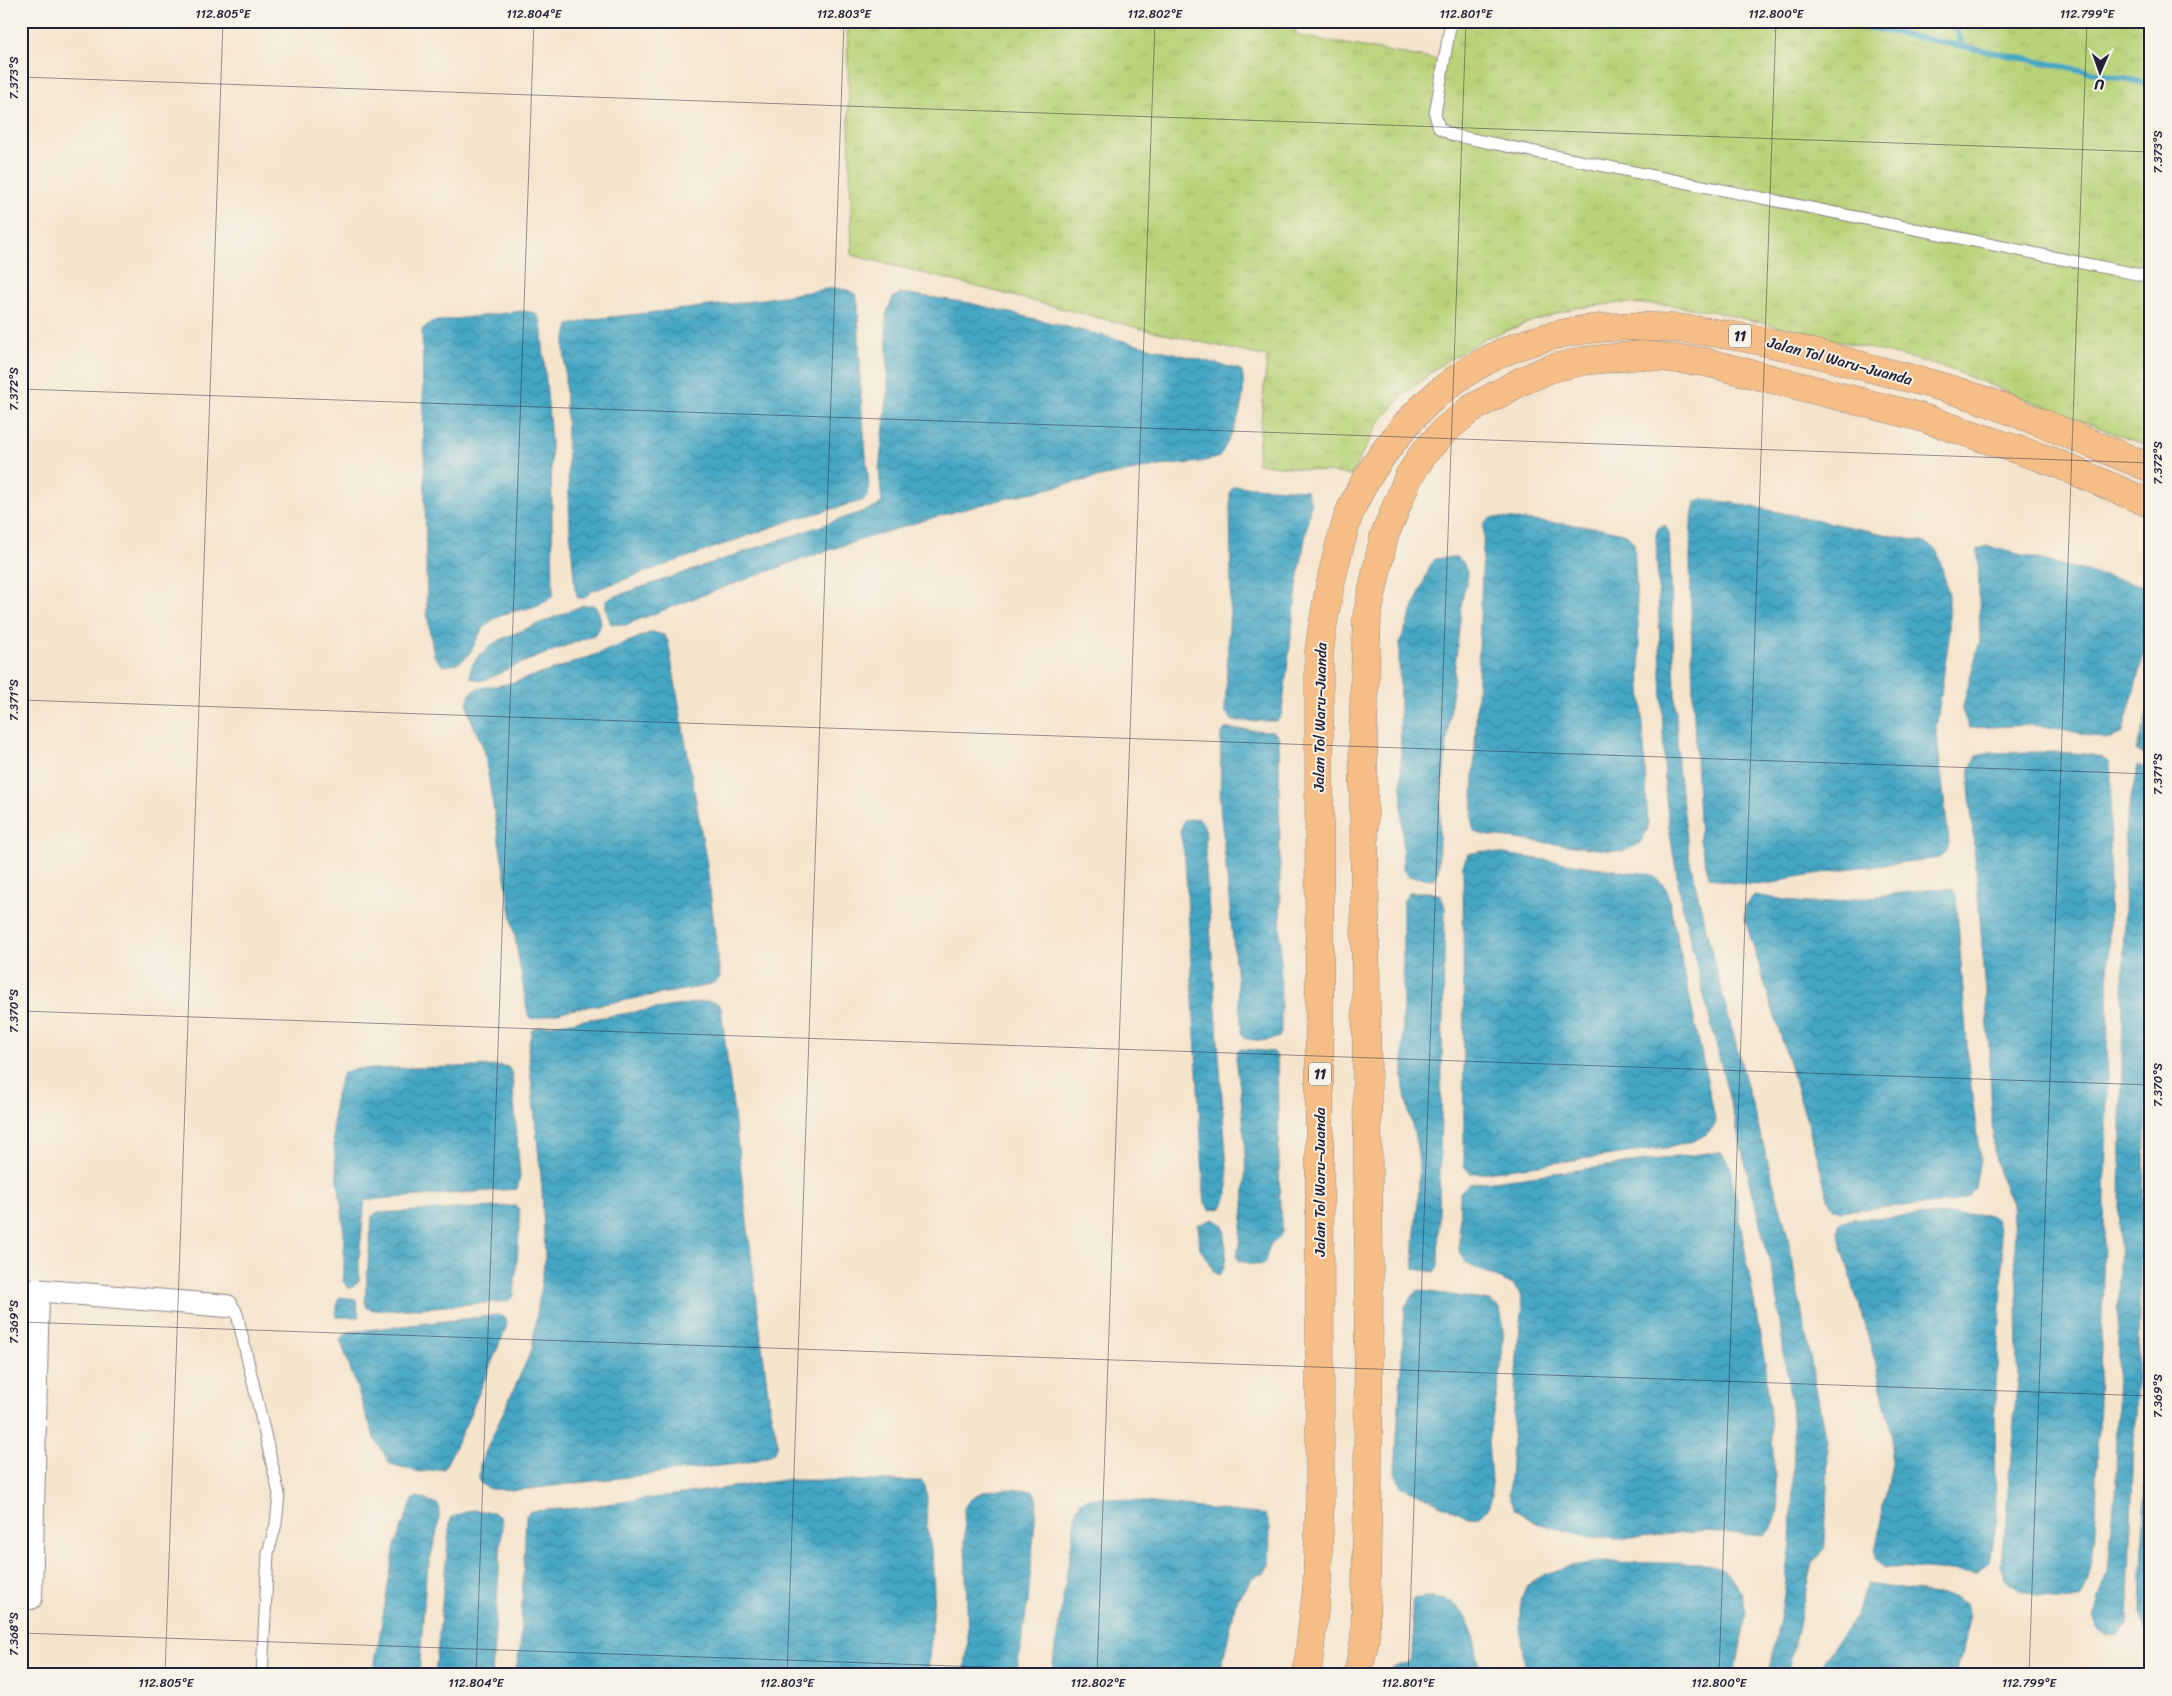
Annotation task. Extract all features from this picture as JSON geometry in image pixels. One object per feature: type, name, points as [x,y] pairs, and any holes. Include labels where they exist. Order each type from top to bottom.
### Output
[{"type":"highway","name":"Jalan Tol Waru–Juanda","points":[[1307,1675],[1317,1586],[1320,1498],[1318,652],[1327,590],[1350,510],[1386,448],[1435,394],[1495,356],[1532,341],[1573,331],[1625,326],[1717,331],[1811,352],[1979,398],[2151,468]]},
{"type":"highway","name":"11","points":[[1358,1675],[1364,1638],[1368,1482],[1369,1241],[1363,734],[1367,616],[1384,537],[1400,502],[1408,478],[1423,454],[1445,430],[1471,409],[1520,382],[1549,370],[1583,361],[1641,355],[1706,362],[1920,417],[2051,461],[2151,504]]},
{"type":"street","points":[[31,1598],[27,1549],[30,1289],[227,1306]]},
{"type":"lane","points":[[1451,21],[1435,114],[1439,128],[1452,135],[2151,277]]},
{"type":"lane","points":[[227,1306],[235,1309],[237,1314],[279,1494],[276,1524],[268,1553],[262,1675]]},
{"type":"green space","points":[[847,21],[1288,21],[1299,36],[1444,61],[1451,21],[2151,21],[2151,448],[1939,365],[1716,312],[1670,305],[1620,303],[1575,308],[1530,322],[1484,339],[1439,366],[1404,395],[1380,421],[1351,475],[1257,463],[1267,357],[1143,329],[852,255]]},
{"type":"water","points":[[833,288],[848,290],[856,295],[858,304],[861,400],[869,487],[868,496],[862,501],[795,519],[592,591],[585,598],[578,598],[575,589],[570,530],[564,344],[569,325],[593,319],[738,303]]},
{"type":"water","points":[[901,293],[970,303],[1238,369],[1242,372],[1243,394],[1230,438],[1219,457],[1211,460],[1152,467],[1117,474],[962,510],[816,555],[625,625],[611,624],[606,610],[606,600],[876,507],[882,502],[879,470],[888,391],[886,315],[893,298]]},
{"type":"water","points":[[521,311],[536,314],[541,322],[551,441],[553,595],[539,605],[497,617],[483,629],[468,656],[462,661],[443,666],[434,656],[427,614],[422,330],[431,322]]},
{"type":"water","points":[[1234,486],[1306,490],[1311,502],[1297,587],[1282,712],[1280,718],[1276,721],[1233,721],[1225,711],[1231,587],[1230,492]]},
{"type":"water","points":[[1703,499],[1734,503],[1923,542],[1937,550],[1949,595],[1949,637],[1936,729],[1949,842],[1946,852],[1940,858],[1853,868],[1790,878],[1772,884],[1754,885],[1725,882],[1709,877],[1700,840],[1693,698],[1690,558],[1691,524],[1695,502]]},
{"type":"water","points":[[1493,517],[1602,528],[1626,534],[1634,543],[1648,828],[1640,843],[1622,852],[1483,835],[1474,831],[1472,823],[1484,523]]},
{"type":"water","points":[[1665,525],[1669,533],[1678,767],[1690,862],[1715,967],[1787,1233],[1828,1452],[1825,1547],[1819,1557],[1812,1562],[1787,1675],[1768,1675],[1782,1608],[1791,1544],[1794,1449],[1791,1404],[1774,1280],[1683,910],[1669,828],[1665,786],[1656,534],[1659,527]]},
{"type":"water","points":[[1987,546],[2151,588],[2151,629],[2122,734],[2106,739],[2058,728],[2030,725],[1969,728],[1962,710],[1980,640],[1978,549]]},
{"type":"water","points":[[1456,557],[1463,562],[1468,575],[1462,600],[1440,808],[1438,872],[1433,879],[1408,876],[1403,870],[1400,642],[1430,566],[1435,559]]},
{"type":"water","points":[[584,605],[593,605],[597,608],[600,626],[594,635],[516,665],[492,677],[480,681],[471,678],[472,666],[475,661],[484,651],[499,640]]},
{"type":"water","points":[[652,632],[664,635],[668,641],[707,865],[720,977],[717,981],[706,986],[569,1010],[533,1019],[529,1017],[526,1004],[484,750],[470,715],[467,701],[472,692],[481,688],[507,684],[544,673]]},
{"type":"water","points":[[2151,701],[2151,757],[2136,751]]},
{"type":"water","points":[[1225,729],[1273,731],[1279,737],[1281,1032],[1279,1037],[1275,1039],[1257,1040],[1244,1038],[1242,1033],[1220,806],[1221,735]]},
{"type":"water","points":[[2052,752],[2087,754],[2109,761],[2111,773],[2105,1183],[2096,1517],[2087,1583],[2081,1597],[2062,1600],[2041,1597],[2021,1590],[2005,1578],[2002,1566],[2018,1371],[2017,1287],[2012,1204],[1999,1173],[1994,1151],[1986,993],[1969,785],[1970,768],[1977,756],[1990,753]]},
{"type":"water","points":[[2138,765],[2151,770],[2149,983],[2139,1303],[2127,1623],[2119,1634],[2107,1636],[2097,1628],[2094,1619],[2108,1571],[2116,1483],[2125,851],[2126,822]]},
{"type":"water","points":[[1198,818],[1204,825],[1206,834],[1205,854],[1228,1183],[1228,1193],[1222,1208],[1210,1210],[1205,1203],[1204,1193],[1185,859],[1180,832],[1184,820]]},
{"type":"water","points":[[1483,851],[1646,873],[1658,880],[1667,890],[1716,1123],[1707,1133],[1697,1139],[1672,1147],[1479,1173],[1470,1173],[1464,1166],[1463,865],[1468,854]]},
{"type":"water","points":[[1943,888],[1952,889],[1956,896],[1969,1072],[1980,1159],[1975,1188],[1968,1197],[1950,1202],[1840,1211],[1833,1208],[1828,1199],[1816,1151],[1745,919],[1745,906],[1754,895],[1805,903],[1821,903]]},
{"type":"water","points":[[1409,892],[1430,892],[1441,895],[1445,908],[1438,1266],[1434,1272],[1414,1269],[1419,1182],[1418,1157],[1403,1078],[1403,902]]},
{"type":"water","points":[[707,1001],[717,1003],[721,1008],[770,1410],[776,1433],[777,1447],[768,1456],[744,1463],[519,1490],[490,1489],[481,1484],[479,1478],[480,1464],[532,1349],[545,1258],[542,1189],[528,1048],[532,1030],[538,1027]]},
{"type":"water","points":[[1241,1049],[1274,1052],[1277,1057],[1282,1233],[1269,1246],[1265,1263],[1259,1265],[1239,1261],[1237,1255],[1244,1206],[1245,1181],[1244,1132],[1236,1058],[1237,1052]]},
{"type":"water","points":[[508,1067],[512,1074],[520,1177],[517,1189],[365,1200],[359,1258],[359,1281],[350,1289],[343,1282],[343,1221],[333,1127],[337,1091],[343,1073],[354,1069]]},
{"type":"water","points":[[1708,1153],[1722,1153],[1730,1166],[1766,1369],[1778,1512],[1772,1527],[1762,1536],[1708,1531],[1629,1538],[1591,1537],[1537,1523],[1515,1510],[1509,1494],[1518,1340],[1523,1308],[1520,1295],[1513,1285],[1467,1264],[1459,1250],[1460,1192],[1469,1184]]},
{"type":"water","points":[[516,1206],[519,1209],[520,1221],[514,1296],[508,1301],[396,1310],[373,1310],[367,1308],[365,1302],[372,1216],[378,1213]]},
{"type":"water","points":[[1989,1215],[1997,1220],[2003,1255],[1995,1399],[1996,1523],[1990,1563],[1977,1573],[1883,1566],[1876,1558],[1875,1552],[1892,1463],[1892,1435],[1875,1361],[1838,1233],[1839,1223],[1844,1220],[1863,1218]]},
{"type":"water","points":[[1213,1219],[1223,1225],[1225,1237],[1226,1252],[1224,1266],[1219,1275],[1215,1273],[1200,1248],[1198,1225]]},
{"type":"water","points":[[2151,1258],[2151,1637],[2144,1631],[2141,1613]]},
{"type":"water","points":[[1417,1290],[1490,1301],[1500,1309],[1504,1330],[1500,1377],[1488,1441],[1492,1495],[1488,1509],[1480,1516],[1468,1517],[1401,1486],[1395,1472],[1405,1307]]},
{"type":"water","points":[[340,1297],[356,1299],[359,1317],[336,1317],[338,1299]]},
{"type":"water","points":[[498,1315],[504,1317],[507,1322],[506,1328],[466,1424],[444,1469],[420,1472],[390,1464],[374,1437],[340,1339],[349,1332]]},
{"type":"water","points":[[785,1480],[922,1481],[927,1497],[926,1523],[932,1553],[934,1591],[928,1675],[515,1675],[520,1649],[526,1515],[531,1511],[578,1508]]},
{"type":"water","points":[[1022,1489],[1033,1491],[1037,1497],[1028,1601],[1016,1675],[964,1675],[968,1642],[964,1508],[975,1496],[982,1493]]},
{"type":"water","points":[[418,1497],[437,1504],[440,1509],[438,1527],[426,1576],[419,1675],[373,1675],[395,1545],[413,1499]]},
{"type":"water","points":[[1090,1498],[1107,1498],[1266,1515],[1270,1528],[1269,1565],[1264,1573],[1253,1577],[1236,1601],[1220,1675],[1051,1675],[1077,1508],[1081,1502]]},
{"type":"water","points":[[472,1510],[492,1512],[500,1517],[502,1525],[492,1675],[435,1675],[450,1522],[452,1517]]},
{"type":"water","points":[[1590,1563],[1707,1564],[1725,1571],[1741,1591],[1747,1610],[1735,1675],[1527,1675],[1521,1641],[1520,1615],[1524,1593],[1529,1585],[1536,1579],[1556,1570]]},
{"type":"water","points":[[1868,1584],[1955,1597],[1966,1604],[1970,1615],[1956,1675],[1818,1675],[1825,1659],[1855,1617]]},
{"type":"water","points":[[1428,1597],[1451,1602],[1464,1616],[1473,1635],[1481,1675],[1390,1675],[1393,1668],[1409,1662],[1412,1655],[1414,1639],[1413,1599]]},
{"type":"waterway","points":[[1836,21],[2151,84]]},
{"type":"waterway","points":[[1953,21],[1963,46]]}]
